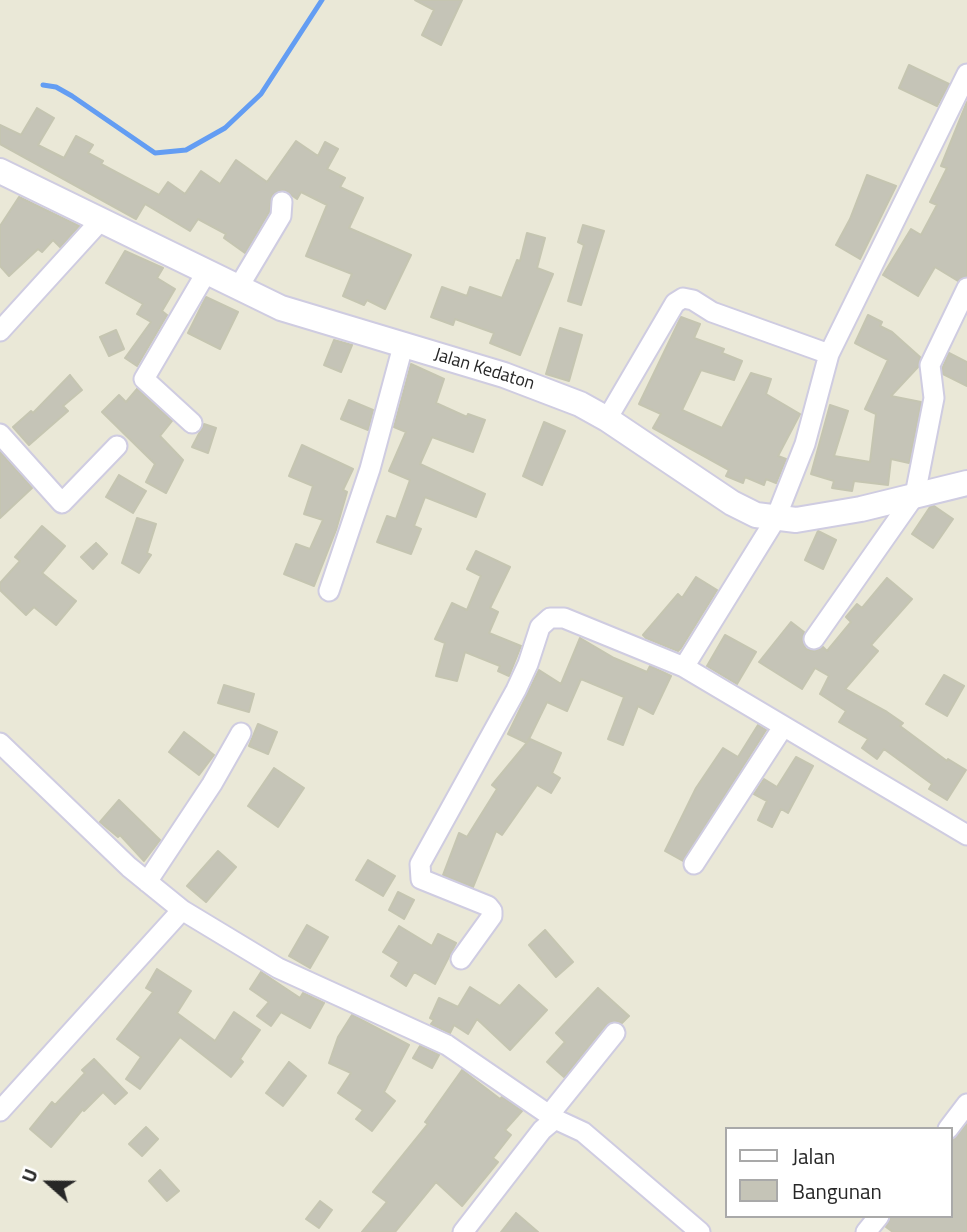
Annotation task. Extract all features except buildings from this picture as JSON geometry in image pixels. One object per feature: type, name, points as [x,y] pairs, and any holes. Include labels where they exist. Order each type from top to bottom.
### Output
[{"type":"street","points":[[684,667],[775,520],[805,444],[829,354],[967,74]]},
{"type":"street","name":"Jalan Kedaton","points":[[0,171],[102,219],[206,273],[300,316],[544,388],[607,419],[732,503],[755,515],[775,520],[796,520],[861,509],[967,483]]},
{"type":"street","points":[[238,288],[281,216],[282,202]]},
{"type":"street","points":[[0,331],[102,219]]},
{"type":"street","points":[[192,422],[144,379],[206,273]]},
{"type":"street","points":[[814,639],[915,495],[934,398],[930,365],[967,288]]},
{"type":"street","points":[[607,419],[675,303],[683,298],[693,300],[712,312],[829,354]]},
{"type":"street","points":[[329,591],[370,469],[403,346]]},
{"type":"street","points":[[3,445],[62,502],[117,446]]},
{"type":"street","points":[[461,959],[492,916],[492,911],[488,906],[421,879],[418,873],[420,864],[520,681],[540,627],[550,618],[564,618],[684,667],[967,835]]},
{"type":"street","points":[[694,864],[783,727]]},
{"type":"street","points":[[147,882],[212,784],[241,733]]},
{"type":"street","points":[[0,743],[147,882],[182,910],[278,968],[447,1045],[552,1117],[583,1132],[700,1232]]},
{"type":"street","points":[[0,1111],[182,910]]},
{"type":"street","points":[[463,1232],[615,1033]]},
{"type":"street","points":[[950,1127],[967,1104]]},
{"type":"street","points":[[866,1232],[877,1218]]},
{"type":"waterway","points":[[43,85],[56,87],[72,96],[155,153],[186,150],[225,128],[261,94],[322,0]]}]
